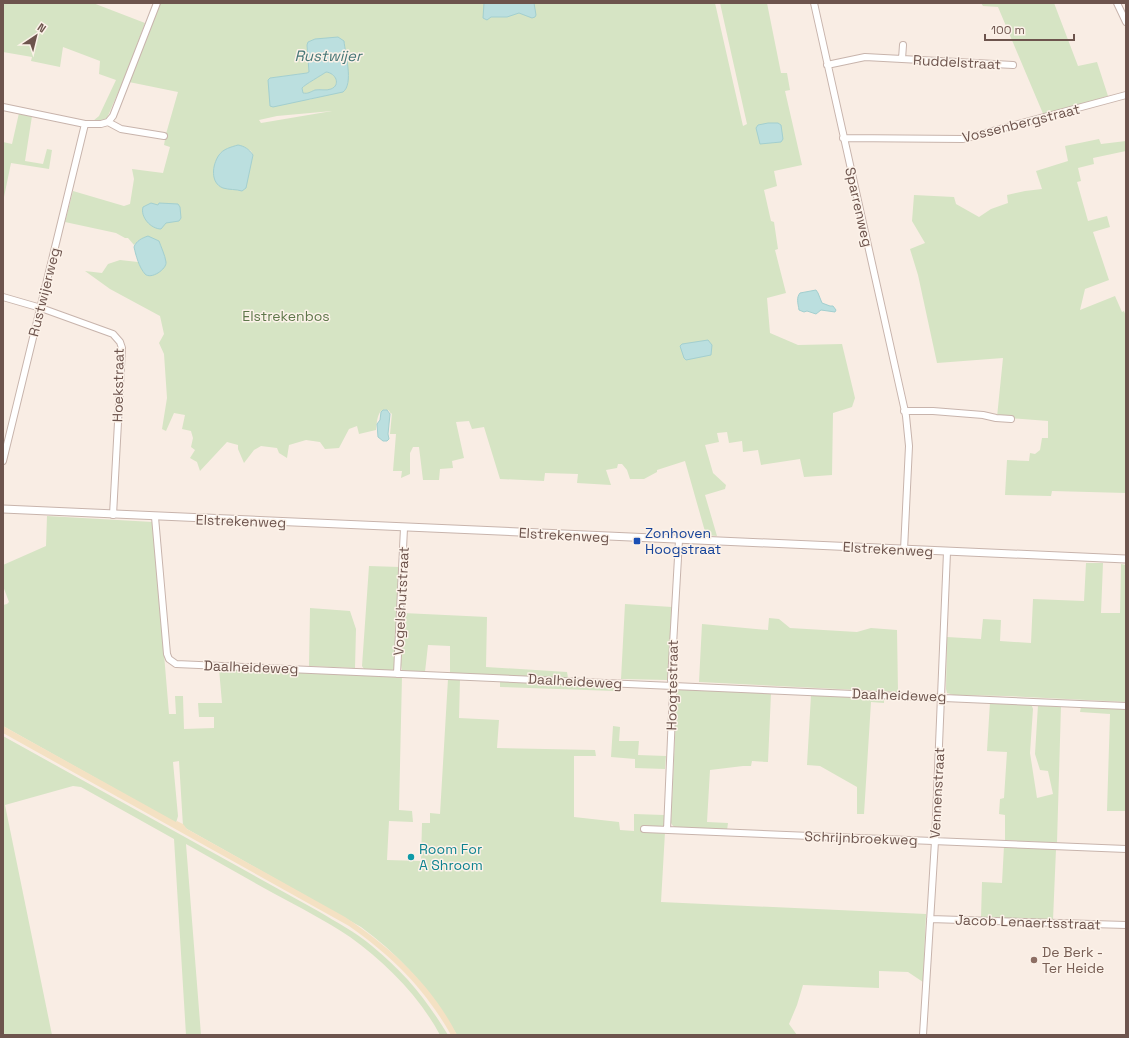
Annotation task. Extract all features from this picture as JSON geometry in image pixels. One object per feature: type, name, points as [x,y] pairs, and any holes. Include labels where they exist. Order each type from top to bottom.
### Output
[{"type":"street","points":[[3,107],[85,124],[101,124],[108,122],[113,116],[157,3]]},
{"type":"street","name":"Sparrenweg","points":[[814,3],[904,411],[909,446],[904,550]]},
{"type":"street","points":[[1117,3],[1126,22]]},
{"type":"street","name":"Ruddelstraat","points":[[902,59],[903,45]]},
{"type":"street","name":"Ruddelstraat","points":[[827,65],[865,57],[1013,65]]},
{"type":"street","name":"Vossenbergstraat","points":[[843,138],[963,139],[1126,95]]},
{"type":"street","points":[[108,122],[121,129],[164,136]]},
{"type":"street","name":"Rustwijerweg","points":[[3,461],[85,124]]},
{"type":"street","name":"Hoekstraat","points":[[3,297],[41,308],[113,334],[120,342],[122,348],[112,515]]},
{"type":"street","points":[[904,411],[983,414],[996,418],[1012,419]]},
{"type":"street","name":"Elstrekenweg","points":[[3,510],[1126,559]]},
{"type":"street","name":"Daalheideweg","points":[[155,517],[167,654],[172,662],[176,664],[1126,706]]},
{"type":"street","name":"Vogelshutstraat","points":[[397,674],[404,528]]},
{"type":"street","name":"Hoogtestraat","points":[[667,830],[673,685],[671,680],[679,540]]},
{"type":"street","name":"Vennenstraat","points":[[923,1035],[935,841],[947,552]]},
{"type":"street","name":"Schrijnbroekweg","points":[[644,829],[1126,849]]},
{"type":"street","name":"Jacob Lenaertsstraat","points":[[930,919],[1126,925]]},
{"type":"green space","points":[[3,3],[93,3],[145,23],[127,72],[107,118],[102,121],[93,121],[99,116],[116,80],[99,74],[100,61],[63,47],[60,67],[31,61],[32,57],[3,52]]},
{"type":"green space","name":"Elstrekenbos","points":[[160,3],[715,3],[743,126],[747,124],[720,3],[767,3],[781,73],[787,73],[790,90],[785,91],[802,165],[774,171],[777,186],[764,190],[771,221],[774,222],[778,249],[775,250],[786,293],[767,298],[770,333],[798,345],[842,344],[855,398],[852,407],[833,413],[832,475],[804,477],[800,459],[761,465],[758,450],[743,452],[742,441],[729,443],[727,432],[717,433],[719,442],[705,445],[713,473],[726,485],[725,489],[705,495],[717,536],[706,535],[685,461],[657,470],[657,472],[644,479],[630,479],[627,470],[622,464],[618,464],[617,468],[606,470],[611,485],[577,483],[578,474],[545,473],[544,481],[500,479],[484,427],[472,429],[469,421],[456,422],[464,458],[452,461],[453,468],[440,469],[439,480],[423,480],[419,447],[413,447],[410,453],[410,474],[401,478],[402,471],[393,471],[396,434],[390,434],[392,413],[391,414],[389,410],[383,410],[379,414],[376,430],[359,434],[357,426],[349,429],[339,448],[325,449],[320,442],[306,440],[289,445],[287,458],[279,453],[277,448],[261,446],[254,450],[244,463],[238,449],[238,445],[227,442],[200,471],[197,462],[190,458],[195,450],[191,447],[193,438],[191,431],[182,429],[185,415],[174,413],[166,431],[162,429],[167,398],[164,354],[159,343],[164,334],[160,316],[110,289],[85,271],[102,273],[108,264],[120,260],[138,262],[145,274],[166,264],[159,241],[143,238],[134,245],[128,238],[116,233],[65,222],[73,191],[124,206],[130,204],[134,179],[132,169],[163,173],[170,147],[164,145],[166,134],[178,92],[129,82]],"holes":[[[315,39],[343,41],[348,83],[345,90],[308,100],[268,80],[270,78],[309,72],[307,45],[308,42]],[[332,111],[261,123],[259,120],[277,116]],[[244,147],[251,151],[253,155],[242,191],[216,181],[219,154],[229,148]]]},
{"type":"green space","points":[[981,3],[1054,3],[1078,66],[1097,62],[1108,96],[1044,116],[998,7],[983,6]]},
{"type":"green space","points":[[326,72],[335,77],[336,85],[334,87],[329,90],[315,90],[308,93],[303,93],[303,87]]},
{"type":"green space","points":[[19,113],[32,116],[25,161],[43,164],[47,149],[52,150],[49,169],[11,163],[4,197],[3,142],[12,144]]},
{"type":"green space","points":[[1099,139],[1101,144],[1126,141],[1126,151],[1093,158],[1094,164],[1078,168],[1081,181],[1077,182],[1088,221],[1107,216],[1110,227],[1093,232],[1109,280],[1085,289],[1080,310],[1115,296],[1122,312],[1124,311],[1126,316],[1126,493],[1052,491],[1051,496],[1005,495],[1007,460],[1029,461],[1030,453],[1035,454],[1040,450],[1042,438],[1048,438],[1048,421],[997,417],[1003,358],[937,363],[918,275],[910,249],[925,243],[912,221],[914,195],[954,197],[956,204],[979,217],[991,209],[1008,203],[1007,195],[1042,189],[1036,171],[1068,161],[1065,146]]},
{"type":"green space","points":[[47,516],[153,522],[169,714],[176,714],[175,696],[183,696],[184,729],[214,728],[214,717],[199,717],[198,703],[222,703],[219,669],[402,676],[399,810],[412,811],[413,822],[389,821],[387,860],[421,861],[422,823],[430,823],[430,813],[440,814],[448,679],[460,679],[459,718],[499,720],[497,748],[595,750],[596,756],[574,756],[574,817],[619,822],[620,830],[634,831],[634,814],[664,815],[664,826],[641,826],[642,831],[665,832],[661,902],[926,914],[923,982],[908,972],[879,971],[879,988],[803,985],[789,1024],[797,1035],[457,1035],[437,1004],[415,976],[376,938],[361,927],[183,826],[179,761],[173,762],[178,816],[176,823],[3,726],[3,605],[9,602],[3,586],[3,565],[46,546]]},
{"type":"green space","points":[[1086,563],[1103,563],[1101,613],[1120,613],[1121,564],[1126,565],[1126,702],[954,695],[947,693],[947,637],[981,639],[983,619],[1001,620],[1000,641],[1031,643],[1033,599],[1084,601]]},
{"type":"green space","points":[[369,566],[400,567],[395,668],[393,670],[367,670],[362,666]]},
{"type":"green space","points":[[625,604],[672,607],[668,680],[621,679]]},
{"type":"green space","points":[[310,608],[350,611],[356,629],[355,668],[309,666]]},
{"type":"green space","points":[[403,613],[487,617],[486,667],[567,672],[568,678],[450,673],[450,646],[428,645],[425,672],[402,670]]},
{"type":"green space","points":[[769,618],[779,619],[790,628],[857,632],[871,628],[897,630],[898,692],[699,682],[702,624],[768,630]]},
{"type":"green space","points":[[500,681],[617,686],[615,691],[500,687]]},
{"type":"green space","points":[[678,689],[771,693],[768,762],[752,761],[751,766],[710,770],[707,822],[728,823],[727,830],[676,828],[671,823]]},
{"type":"green space","points":[[811,695],[884,698],[884,703],[871,702],[864,814],[857,814],[857,787],[820,766],[807,765]]},
{"type":"green space","points":[[990,702],[1029,704],[1032,706],[1030,753],[1037,798],[1053,794],[1048,771],[1040,770],[1035,754],[1038,705],[1061,706],[1057,843],[1005,840],[1005,815],[999,814],[1000,799],[1004,798],[1007,752],[987,751]]},
{"type":"green space","points":[[1081,707],[1126,709],[1126,811],[1107,811],[1110,714],[1080,712]]},
{"type":"green space","points":[[613,726],[620,727],[619,741],[639,741],[638,755],[666,756],[665,769],[635,768],[635,759],[611,757]]},
{"type":"green space","points":[[3,736],[346,927],[366,941],[395,966],[423,998],[448,1035],[440,1035],[422,1007],[401,981],[389,969],[350,937],[186,844],[201,1035],[186,1035],[174,839],[81,787],[73,786],[5,805],[52,1035],[3,1035]]},
{"type":"green space","points":[[1004,846],[1056,849],[1053,920],[981,917],[982,882],[1002,883]]},
{"type":"sand","points":[[3,726],[176,822],[177,821],[183,824],[187,829],[345,917],[378,941],[408,968],[435,1000],[457,1035],[451,1035],[441,1018],[419,988],[406,974],[365,937],[349,926],[3,733]]},
{"type":"water","points":[[484,3],[534,3],[536,15],[532,18],[519,13],[507,17],[491,17],[487,20],[483,18]]},
{"type":"water","name":"Rustwijer","points":[[338,37],[344,41],[348,76],[346,88],[343,92],[273,107],[270,106],[268,80],[270,78],[309,72],[307,45],[308,42],[315,39]],"holes":[[[326,72],[336,79],[336,85],[334,87],[329,90],[315,90],[308,93],[303,93],[303,87]]]},
{"type":"water","points":[[778,123],[781,125],[783,139],[781,142],[760,144],[756,128],[758,125]]},
{"type":"water","points":[[238,145],[246,148],[253,155],[246,188],[242,191],[225,189],[219,186],[214,178],[215,164],[221,153],[227,148]]},
{"type":"water","points":[[151,203],[158,205],[159,203],[178,204],[180,207],[181,218],[179,221],[166,223],[161,229],[150,225],[143,215],[143,207]]},
{"type":"water","points":[[148,236],[159,241],[166,262],[164,268],[155,275],[151,276],[145,274],[141,268],[134,247],[136,243]]},
{"type":"water","points":[[816,290],[822,303],[833,306],[836,310],[835,312],[821,310],[816,314],[799,310],[798,299],[800,293]]},
{"type":"water","points":[[708,340],[712,345],[711,355],[686,360],[684,358],[680,346],[682,344]]},
{"type":"water","points":[[383,410],[387,410],[390,414],[389,439],[387,441],[383,441],[378,437],[377,424]]},
{"type":"place","name":"Zonhoven Hoogstraat","points":[[637,541]]},
{"type":"place","name":"Room For A Shroom","points":[[411,857]]},
{"type":"place","name":"De Berk - Ter Heide","points":[[1034,960]]}]
